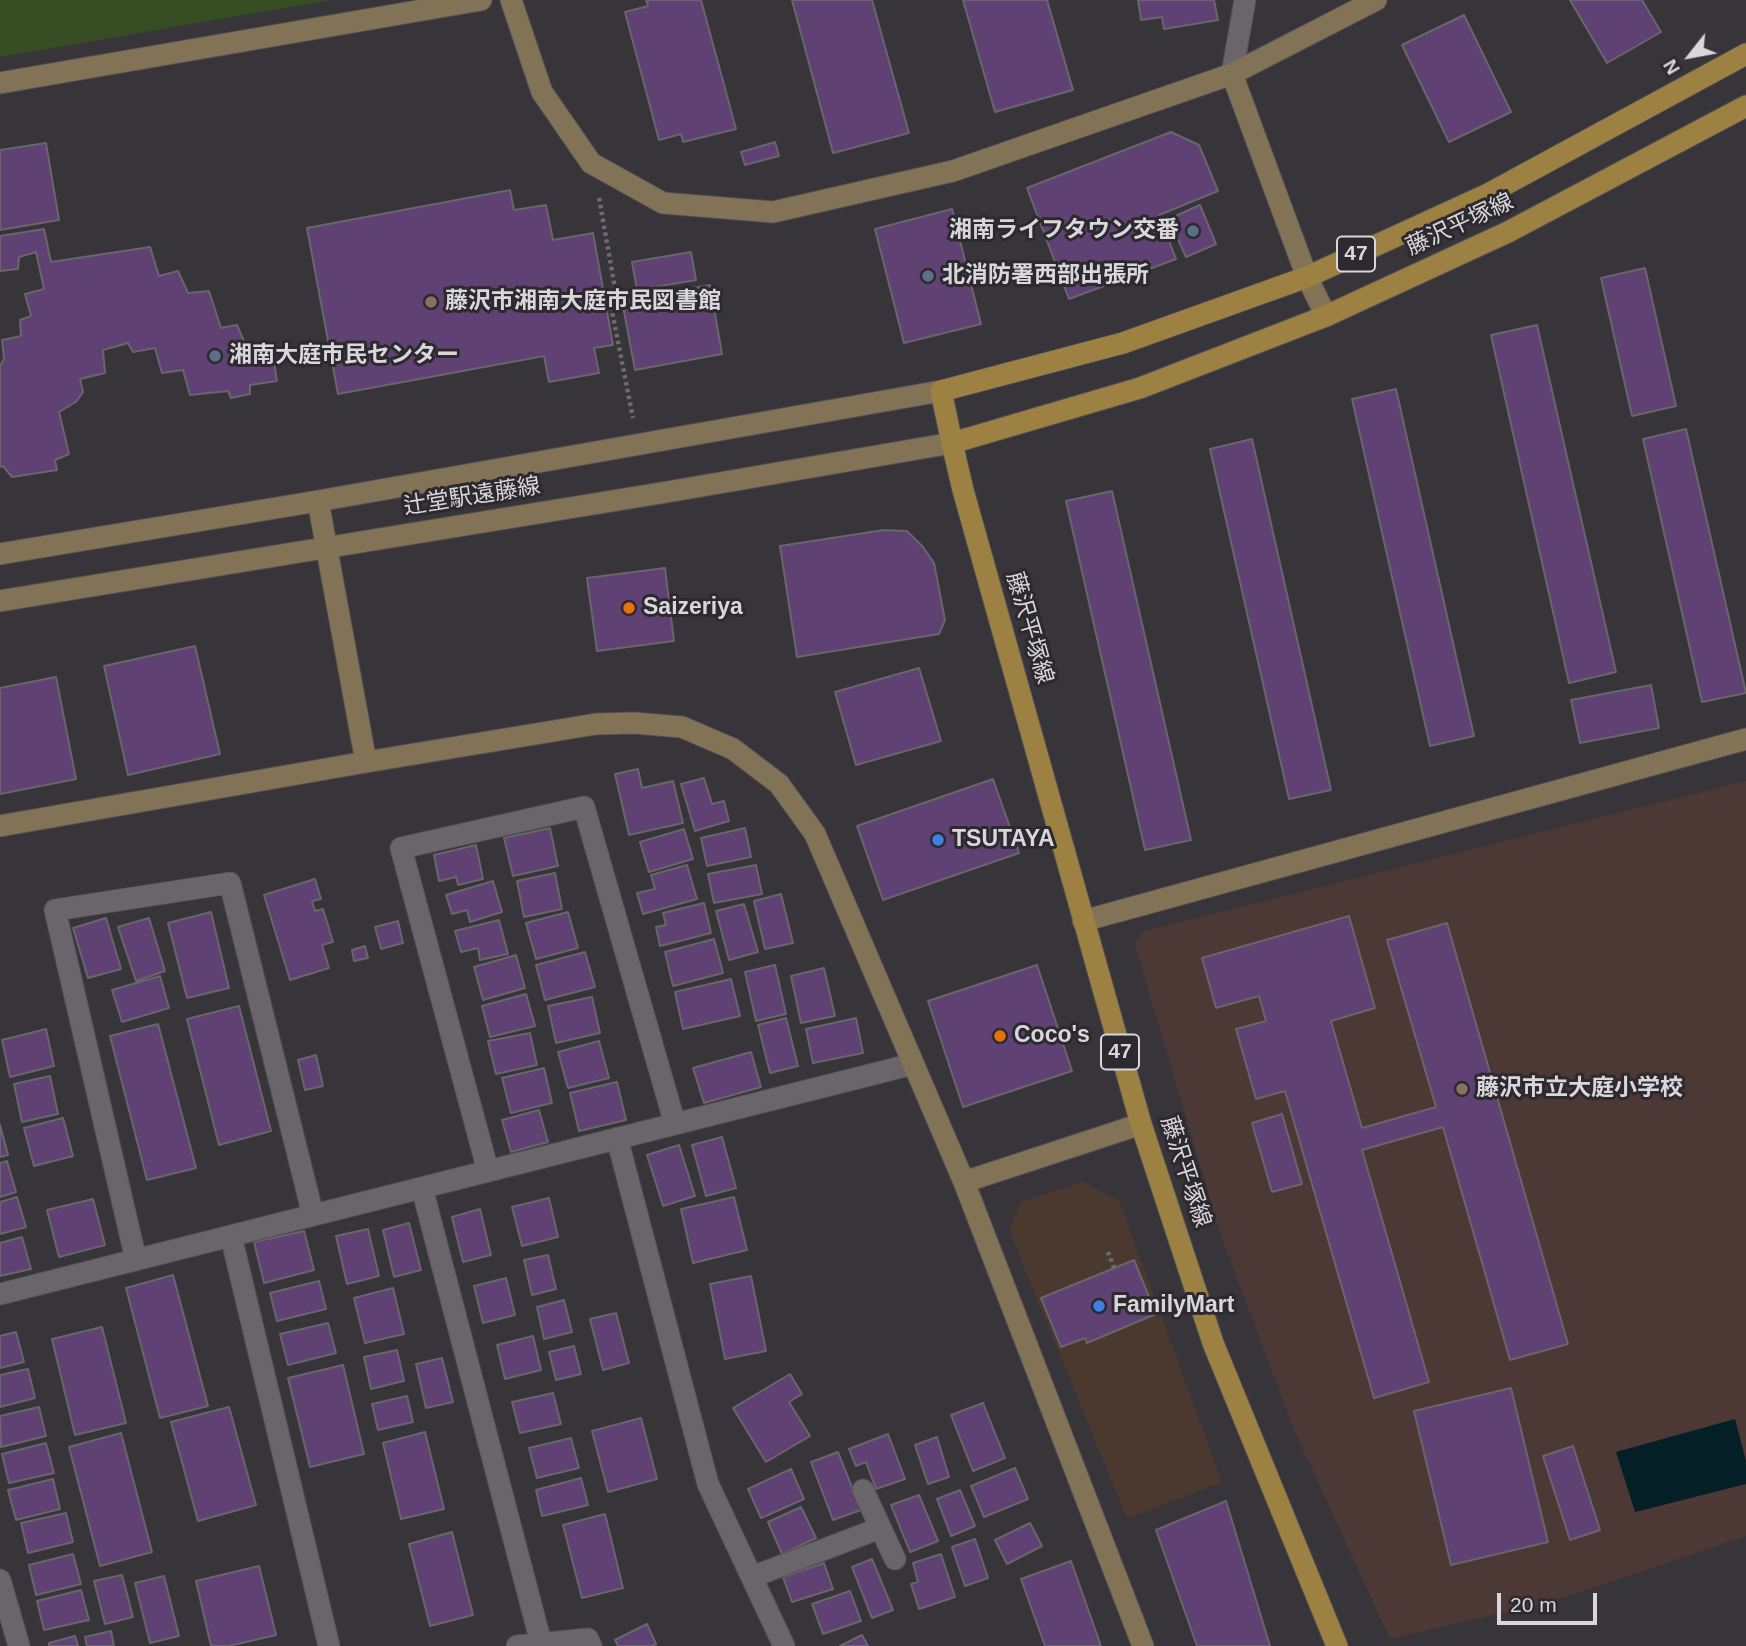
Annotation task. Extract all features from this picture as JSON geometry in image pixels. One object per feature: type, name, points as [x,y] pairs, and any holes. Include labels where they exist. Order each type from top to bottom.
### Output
[{"type":"main road","name":"藤沢平塚線","points":[[941,391],[1123,343],[1307,277],[1488,194],[1746,54]]},
{"type":"main road","name":"藤沢平塚線","points":[[1336,1646],[1213,1343],[1141,1124],[951,443],[1140,388],[1326,317],[1508,232],[1746,106]]},
{"type":"main road","name":"47","points":[[941,391],[951,443]]},
{"type":"street","points":[[0,83],[481,0]]},
{"type":"street","points":[[510,0],[542,92],[591,163],[663,203],[773,212],[953,171],[1232,74],[1376,0]]},
{"type":"street","points":[[1245,0],[1232,74],[1307,277],[1326,317]]},
{"type":"street","name":"辻堂駅遠藤線","points":[[0,554],[941,391]]},
{"type":"street","name":"辻堂駅遠藤線","points":[[0,601],[951,443]]},
{"type":"street","points":[[318,501],[366,762]]},
{"type":"street","points":[[0,826],[596,724],[634,723],[682,727],[733,749],[779,784],[815,834],[964,1182],[1143,1646]]},
{"type":"street","points":[[1083,920],[1746,739]]},
{"type":"street","points":[[488,1171],[401,848],[584,807],[675,1124]]},
{"type":"street","points":[[136,1260],[55,910],[230,883],[313,1215]]},
{"type":"street","points":[[0,1294],[913,1064]]},
{"type":"street","points":[[964,1182],[1141,1124]]},
{"type":"street","points":[[617,1138],[708,1485],[784,1646]]},
{"type":"street","points":[[422,1188],[541,1643]]},
{"type":"street","points":[[231,1236],[329,1646]]},
{"type":"street","points":[[863,1490],[895,1559]]},
{"type":"street","points":[[752,1577],[880,1528]]},
{"type":"street","points":[[0,1580],[19,1646]]},
{"type":"street","points":[[517,1646],[588,1639],[591,1646]]},
{"type":"path","points":[[599,197],[615,288],[609,296],[634,424]]},
{"type":"path","points":[[1108,1252],[1114,1268]]},
{"type":"shaded area","name":"藤沢市立大庭小学校","points":[[1746,781],[1746,1536],[1553,1601],[1390,1639],[1294,1430],[1221,1236],[1134,942],[1145,931]]},
{"type":"shaded area","points":[[1082,1182],[1119,1200],[1222,1482],[1127,1519],[1009,1230],[1021,1202]]},
{"type":"green space","points":[[0,0],[331,0],[0,57]]},
{"type":"water","points":[[1735,1419],[1746,1461],[1746,1484],[1635,1512],[1616,1452]]},
{"type":"building","points":[[646,0],[701,0],[736,129],[683,142],[681,134],[659,140],[625,12],[648,6]]},
{"type":"building","points":[[792,0],[872,0],[909,133],[833,153]]},
{"type":"building","points":[[963,0],[1047,0],[1073,90],[995,112]]},
{"type":"building","points":[[1138,0],[1214,0],[1218,20],[1164,29],[1162,17],[1141,20]]},
{"type":"building","points":[[1570,0],[1642,0],[1661,32],[1607,63]]},
{"type":"building","points":[[1464,15],[1511,112],[1449,142],[1402,45]]},
{"type":"building","points":[[1171,132],[1199,145],[1218,191],[1159,215],[1176,259],[1069,299],[1027,188]]},
{"type":"building","points":[[775,142],[779,156],[745,165],[741,152]]},
{"type":"building","points":[[46,143],[59,220],[0,230],[0,150]]},
{"type":"building","points":[[510,190],[514,210],[546,205],[553,240],[593,233],[613,345],[594,348],[599,373],[549,382],[544,356],[338,394],[307,228]]},
{"type":"building","name":"湘南ライフタウン交番","points":[[1200,205],[1216,244],[1186,257],[1169,219]]},
{"type":"building","name":"北消防署西部出張所","points":[[952,209],[981,324],[904,343],[875,229]]},
{"type":"building","name":"湘南大庭市民センター","points":[[44,229],[51,262],[150,247],[159,276],[178,271],[188,293],[209,291],[221,328],[237,325],[246,346],[271,344],[277,381],[250,385],[250,394],[231,398],[228,391],[190,395],[183,370],[162,373],[155,348],[133,352],[128,343],[103,350],[105,373],[80,379],[83,392],[76,402],[59,412],[69,454],[55,460],[57,470],[12,477],[3,466],[0,467],[0,366],[4,359],[2,340],[21,336],[20,320],[31,316],[25,294],[44,289],[36,252],[19,257],[18,269],[0,271],[0,236]]},
{"type":"building","points":[[691,252],[696,280],[637,290],[632,262]]},
{"type":"building","points":[[1645,268],[1676,406],[1632,416],[1601,278]]},
{"type":"building","points":[[710,285],[722,354],[635,370],[622,301]]},
{"type":"building","points":[[1537,325],[1616,672],[1569,683],[1491,335]]},
{"type":"building","points":[[1396,389],[1474,736],[1430,746],[1352,399]]},
{"type":"building","points":[[1686,429],[1746,693],[1702,702],[1643,439]]},
{"type":"building","points":[[1252,439],[1331,790],[1289,799],[1210,449]]},
{"type":"building","points":[[1112,491],[1191,840],[1145,850],[1066,501]]},
{"type":"building","points":[[884,530],[907,531],[934,563],[945,620],[939,634],[797,657],[780,546]]},
{"type":"building","points":[[665,568],[674,641],[597,651],[587,578]]},
{"type":"building","points":[[195,646],[220,754],[128,775],[104,666]]},
{"type":"building","points":[[919,668],[941,741],[856,765],[835,692]]},
{"type":"building","points":[[56,677],[76,779],[0,794],[0,688]]},
{"type":"building","points":[[1651,685],[1659,728],[1580,743],[1571,700]]},
{"type":"building","points":[[638,769],[642,788],[673,781],[683,823],[629,835],[615,774]]},
{"type":"building","points":[[704,778],[712,804],[724,801],[729,821],[695,831],[681,784]]},
{"type":"building","name":"TSUTAYA","points":[[993,779],[1019,853],[883,900],[857,826]]},
{"type":"building","points":[[550,828],[558,866],[513,876],[504,838]]},
{"type":"building","points":[[745,828],[751,857],[707,866],[701,838]]},
{"type":"building","points":[[684,829],[693,859],[649,872],[640,842]]},
{"type":"building","points":[[476,845],[483,879],[458,885],[456,877],[439,881],[434,855]]},
{"type":"building","points":[[687,865],[697,899],[643,914],[637,893],[655,889],[651,875]]},
{"type":"building","points":[[756,865],[762,894],[714,903],[708,874]]},
{"type":"building","points":[[555,873],[562,909],[524,917],[517,881]]},
{"type":"building","points":[[315,879],[321,899],[312,901],[315,911],[323,909],[333,942],[322,945],[329,968],[290,980],[264,895]]},
{"type":"building","points":[[493,881],[502,912],[470,922],[467,910],[452,914],[446,895]]},
{"type":"building","points":[[781,894],[793,943],[765,949],[754,901]]},
{"type":"building","points":[[704,903],[711,933],[660,946],[656,927],[666,925],[663,913]]},
{"type":"building","points":[[744,904],[758,952],[729,960],[716,911]]},
{"type":"building","points":[[211,912],[229,988],[187,998],[168,923]]},
{"type":"building","points":[[568,912],[578,948],[536,959],[526,923]]},
{"type":"building","points":[[1349,916],[1375,1008],[1331,1021],[1362,1128],[1436,1107],[1387,940],[1447,923],[1568,1344],[1510,1360],[1443,1127],[1362,1150],[1429,1382],[1374,1398],[1285,1091],[1256,1099],[1236,1029],[1266,1021],[1259,996],[1216,1008],[1202,958]]},
{"type":"building","points":[[106,918],[121,969],[88,978],[73,928]]},
{"type":"building","points":[[149,918],[165,971],[136,981],[118,927]]},
{"type":"building","points":[[499,920],[508,954],[480,960],[478,948],[461,952],[455,931]]},
{"type":"building","points":[[398,921],[403,943],[381,949],[375,927]]},
{"type":"building","points":[[714,939],[723,973],[673,986],[665,952]]},
{"type":"building","points":[[365,946],[368,958],[354,961],[352,950]]},
{"type":"building","points":[[585,952],[595,987],[545,1000],[536,965]]},
{"type":"building","points":[[516,955],[525,988],[483,1000],[474,967]]},
{"type":"building","points":[[775,965],[786,1014],[756,1021],[745,972]]},
{"type":"building","name":"Coco's","points":[[1037,965],[1072,1071],[963,1107],[928,1001]]},
{"type":"building","points":[[824,968],[835,1016],[801,1023],[791,976]]},
{"type":"building","points":[[160,976],[169,1008],[122,1022],[112,990]]},
{"type":"building","points":[[731,979],[740,1016],[683,1029],[675,992]]},
{"type":"building","points":[[526,994],[535,1026],[490,1037],[482,1006]]},
{"type":"building","points":[[592,997],[600,1033],[556,1043],[548,1006]]},
{"type":"building","points":[[239,1006],[271,1131],[219,1145],[187,1019]]},
{"type":"building","points":[[786,1018],[798,1066],[770,1073],[758,1025]]},
{"type":"building","points":[[856,1018],[863,1053],[813,1063],[806,1029]]},
{"type":"building","points":[[158,1024],[196,1168],[147,1180],[110,1036]]},
{"type":"building","points":[[46,1029],[54,1066],[10,1077],[2,1040]]},
{"type":"building","points":[[530,1033],[537,1065],[496,1074],[488,1041]]},
{"type":"building","points":[[599,1041],[609,1078],[568,1088],[558,1052]]},
{"type":"building","points":[[751,1052],[761,1087],[704,1103],[693,1068]]},
{"type":"building","points":[[316,1055],[323,1086],[305,1090],[298,1060]]},
{"type":"building","points":[[544,1068],[552,1103],[511,1113],[502,1078]]},
{"type":"building","points":[[50,1076],[58,1114],[22,1122],[14,1084]]},
{"type":"building","points":[[617,1082],[626,1120],[579,1131],[570,1093]]},
{"type":"building","points":[[539,1110],[548,1142],[511,1152],[502,1120]]},
{"type":"building","points":[[1282,1114],[1302,1184],[1272,1192],[1252,1123]]},
{"type":"building","points":[[63,1118],[73,1156],[34,1166],[24,1128]]},
{"type":"building","points":[[0,1125],[8,1155],[0,1157]]},
{"type":"building","points":[[722,1137],[736,1188],[706,1196],[692,1145]]},
{"type":"building","points":[[679,1145],[695,1196],[663,1206],[647,1155]]},
{"type":"building","points":[[7,1161],[16,1192],[0,1197],[0,1163]]},
{"type":"building","points":[[17,1197],[26,1227],[0,1234],[0,1202]]},
{"type":"building","points":[[734,1197],[747,1250],[693,1263],[681,1209]]},
{"type":"building","points":[[549,1198],[558,1237],[522,1246],[512,1207]]},
{"type":"building","points":[[93,1199],[105,1245],[59,1257],[47,1210]]},
{"type":"building","points":[[480,1209],[491,1255],[463,1262],[452,1217]]},
{"type":"building","points":[[409,1223],[421,1270],[394,1277],[383,1230]]},
{"type":"building","points":[[368,1229],[379,1276],[347,1284],[336,1236]]},
{"type":"building","points":[[304,1231],[314,1270],[264,1283],[254,1242]]},
{"type":"building","points":[[22,1237],[31,1269],[0,1276],[0,1243]]},
{"type":"building","points":[[548,1255],[556,1289],[532,1295],[524,1260]]},
{"type":"building","name":"FamilyMart","points":[[1134,1260],[1156,1314],[1087,1343],[1085,1338],[1061,1347],[1041,1298]]},
{"type":"building","points":[[173,1275],[208,1406],[160,1418],[126,1288]]},
{"type":"building","points":[[751,1276],[766,1351],[725,1359],[710,1284]]},
{"type":"building","points":[[506,1278],[515,1315],[483,1323],[474,1286]]},
{"type":"building","points":[[319,1281],[326,1309],[277,1321],[270,1293]]},
{"type":"building","points":[[393,1288],[404,1334],[365,1343],[354,1298]]},
{"type":"building","points":[[564,1300],[572,1332],[544,1339],[537,1307]]},
{"type":"building","points":[[616,1313],[629,1363],[603,1370],[590,1319]]},
{"type":"building","points":[[328,1323],[336,1353],[288,1365],[280,1334]]},
{"type":"building","points":[[102,1327],[126,1423],[75,1435],[52,1339]]},
{"type":"building","points":[[16,1332],[24,1362],[0,1368],[0,1336]]},
{"type":"building","points":[[533,1336],[541,1370],[505,1379],[497,1345]]},
{"type":"building","points":[[574,1346],[581,1374],[556,1380],[549,1352]]},
{"type":"building","points":[[397,1350],[404,1381],[371,1389],[364,1357]]},
{"type":"building","points":[[442,1358],[453,1402],[426,1408],[416,1364]]},
{"type":"building","points":[[343,1365],[364,1454],[310,1467],[288,1378]]},
{"type":"building","points":[[28,1369],[35,1398],[0,1407],[0,1375]]},
{"type":"building","points":[[790,1374],[802,1394],[789,1402],[810,1436],[766,1462],[733,1408]]},
{"type":"building","points":[[1511,1388],[1548,1542],[1451,1565],[1414,1411]]},
{"type":"building","points":[[553,1393],[561,1424],[520,1433],[512,1402]]},
{"type":"building","points":[[407,1396],[413,1422],[378,1430],[372,1404]]},
{"type":"building","points":[[983,1403],[1005,1458],[973,1471],[951,1415]]},
{"type":"building","points":[[39,1407],[46,1436],[1,1447],[0,1416]]},
{"type":"building","points":[[229,1407],[256,1505],[198,1521],[171,1422]]},
{"type":"building","points":[[641,1418],[657,1479],[608,1492],[592,1431]]},
{"type":"building","points":[[425,1432],[444,1509],[401,1519],[383,1443]]},
{"type":"building","points":[[121,1433],[152,1552],[100,1566],[69,1447]]},
{"type":"building","points":[[888,1434],[905,1479],[876,1489],[866,1462],[856,1466],[849,1449]]},
{"type":"building","points":[[937,1437],[949,1477],[928,1484],[915,1445]]},
{"type":"building","points":[[571,1438],[579,1468],[537,1478],[529,1448]]},
{"type":"building","points":[[46,1443],[54,1473],[9,1483],[2,1454]]},
{"type":"building","points":[[1573,1446],[1600,1530],[1570,1540],[1543,1456]]},
{"type":"building","points":[[838,1452],[861,1510],[833,1520],[811,1462]]},
{"type":"building","points":[[1015,1468],[1028,1499],[984,1517],[971,1486]]},
{"type":"building","points":[[791,1469],[804,1499],[761,1518],[748,1489]]},
{"type":"building","points":[[581,1478],[588,1505],[542,1516],[536,1490]]},
{"type":"building","points":[[53,1479],[60,1509],[16,1520],[8,1490]]},
{"type":"building","points":[[960,1490],[975,1526],[951,1536],[937,1499]]},
{"type":"building","points":[[919,1495],[938,1541],[910,1552],[891,1505]]},
{"type":"building","points":[[1226,1501],[1270,1646],[1197,1646],[1156,1530]]},
{"type":"building","points":[[801,1507],[816,1538],[782,1554],[768,1522]]},
{"type":"building","points":[[66,1513],[73,1542],[28,1553],[21,1523]]},
{"type":"building","points":[[605,1514],[623,1588],[582,1598],[563,1525]]},
{"type":"building","points":[[1030,1523],[1042,1546],[1007,1564],[995,1540]]},
{"type":"building","points":[[452,1532],[473,1615],[430,1626],[409,1544]]},
{"type":"building","points":[[975,1539],[988,1578],[965,1586],[952,1547]]},
{"type":"building","points":[[73,1554],[81,1584],[36,1595],[29,1565]]},
{"type":"building","points":[[941,1554],[955,1597],[919,1609],[911,1584],[918,1582],[913,1563]]},
{"type":"building","points":[[872,1559],[893,1610],[872,1618],[852,1567]]},
{"type":"building","points":[[1071,1561],[1101,1646],[1045,1646],[1021,1579]]},
{"type":"building","points":[[824,1563],[833,1589],[792,1602],[783,1577]]},
{"type":"building","points":[[259,1566],[276,1635],[229,1646],[211,1646],[196,1581]]},
{"type":"building","points":[[122,1575],[133,1617],[105,1624],[94,1581]]},
{"type":"building","points":[[164,1576],[179,1636],[150,1643],[135,1583]]},
{"type":"building","points":[[81,1590],[89,1620],[44,1630],[37,1601]]},
{"type":"building","points":[[850,1591],[861,1621],[823,1634],[812,1604]]},
{"type":"building","points":[[647,1624],[656,1644],[618,1646],[615,1640]]},
{"type":"building","points":[[111,1631],[114,1646],[87,1646],[85,1637]]},
{"type":"building","points":[[862,1635],[868,1646],[840,1646]]},
{"type":"building","points":[[75,1636],[78,1646],[49,1646],[49,1643]]},
{"type":"place","name":"湘南ライフタウン交番","points":[[1193,231]]},
{"type":"place","name":"北消防署西部出張所","points":[[928,276]]},
{"type":"place","name":"藤沢市湘南大庭市民図書館","points":[[431,302]]},
{"type":"place","name":"湘南大庭市民センター","points":[[215,356]]},
{"type":"place","name":"Saizeriya","points":[[629,608]]},
{"type":"place","name":"TSUTAYA","points":[[938,840]]},
{"type":"place","name":"Coco's","points":[[1000,1036]]},
{"type":"place","name":"藤沢市立大庭小学校","points":[[1462,1089]]},
{"type":"place","name":"FamilyMart","points":[[1099,1306]]}]
